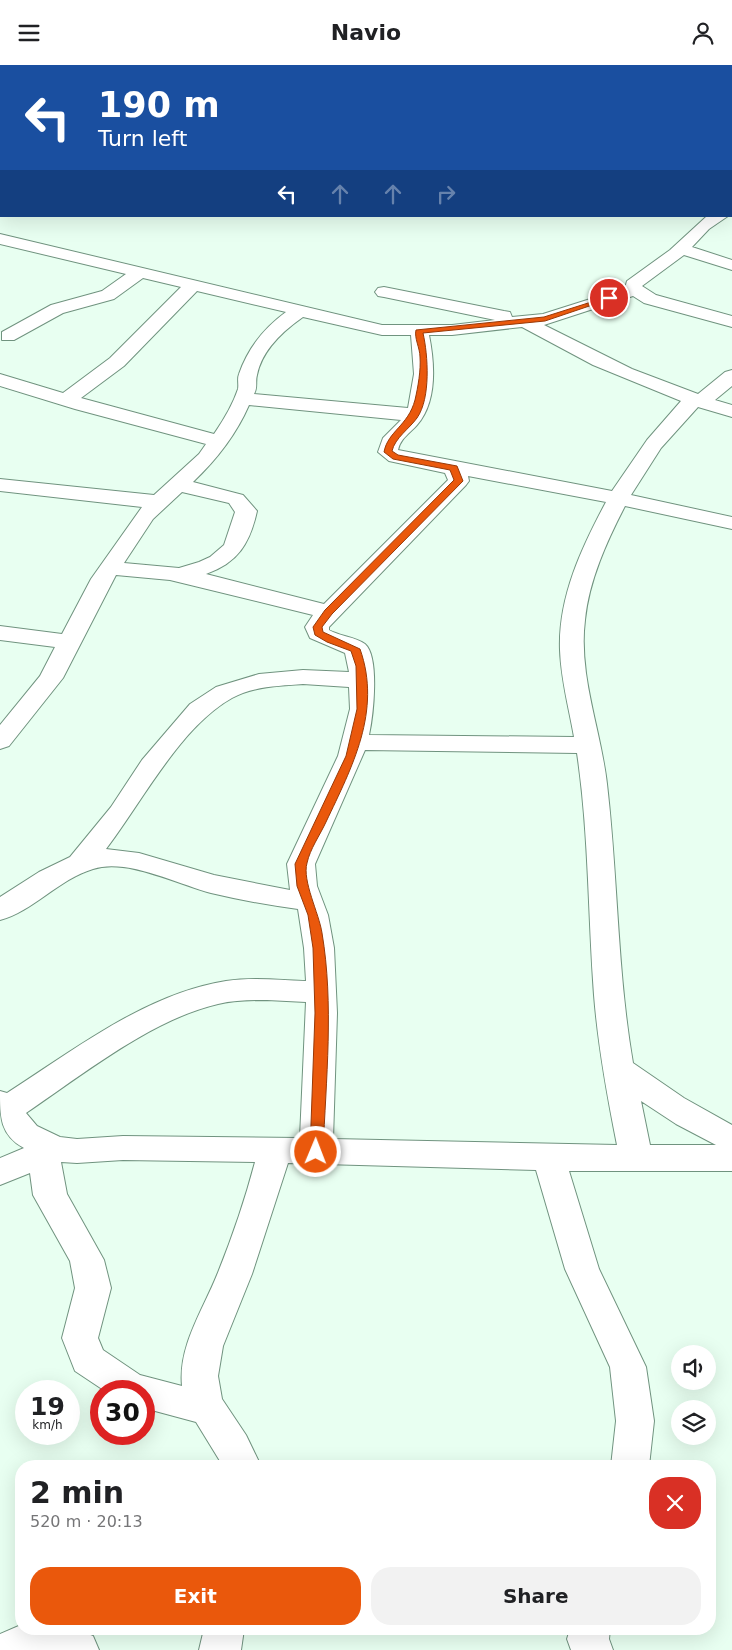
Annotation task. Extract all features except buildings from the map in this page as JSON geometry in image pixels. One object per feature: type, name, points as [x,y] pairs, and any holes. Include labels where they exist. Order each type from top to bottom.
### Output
[{"type":"street","points":[[635,290],[634,285],[680,249],[701,227],[717,217]]},
{"type":"street","points":[[5,244],[139,273],[382,330],[419,331],[545,319],[635,290],[650,299],[732,322]]},
{"type":"street","points":[[680,249],[732,265]]},
{"type":"street","points":[[8,336],[57,309],[108,295],[139,273]]},
{"type":"street","points":[[64,400],[81,391],[108,370],[152,330],[192,286]]},
{"type":"street","points":[[384,292],[529,321],[631,377],[697,401],[732,411]]},
{"type":"street","points":[[0,741],[51,677],[109,567],[145,515],[206,458],[231,424],[248,387],[247,376],[259,348],[281,324],[299,311]]},
{"type":"street","points":[[419,331],[424,357],[420,397],[415,415],[401,432],[390,441],[388,452],[396,457],[454,468],[510,475],[732,523]]},
{"type":"street","points":[[636,1158],[618,1068],[609,997],[596,805],[588,745],[570,655],[573,617],[598,535],[617,499],[672,419],[732,376]]},
{"type":"street","points":[[0,380],[64,400],[218,441]]},
{"type":"street","points":[[243,399],[415,415]]},
{"type":"street","points":[[316,1152],[321,992],[319,948],[309,902],[303,886],[301,864],[310,841],[328,809],[352,756],[362,709],[360,657],[356,649],[330,640],[318,633],[317,627],[328,612],[459,481],[454,468]]},
{"type":"street","points":[[176,484],[236,499],[246,511],[244,527],[236,546],[222,560],[206,568],[180,575]]},
{"type":"street","points":[[0,485],[158,501]]},
{"type":"street","points":[[109,567],[180,575],[328,612]]},
{"type":"street","points":[[0,633],[69,642]]},
{"type":"street","points":[[80,863],[120,813],[151,766],[199,709],[224,692],[259,681],[303,677],[361,680]]},
{"type":"street","points":[[355,741],[588,745]]},
{"type":"street","points":[[0,911],[30,891],[80,863],[100,858],[133,860],[201,881],[309,902]]},
{"type":"street","points":[[49,1151],[26,1135],[3,1107],[117,1039],[179,1005],[224,993],[249,991],[321,992]]},
{"type":"street","points":[[618,1068],[655,1097],[706,1127],[732,1139]]},
{"type":"street","points":[[0,1172],[49,1151],[122,1148],[275,1150],[549,1158],[732,1158]]},
{"type":"street","points":[[239,1460],[228,1438],[208,1409],[200,1388],[202,1358],[238,1267],[275,1150]]},
{"type":"street","points":[[49,1151],[50,1195],[87,1260],[93,1288],[80,1337],[88,1360],[117,1380]]},
{"type":"street","points":[[549,1158],[582,1269],[628,1367],[635,1421],[631,1460]]},
{"type":"street","points":[[155,1395],[208,1409]]},
{"type":"street","points":[[220,1650],[223,1635]]},
{"type":"street","points":[[589,1635],[588,1639],[592,1650]]},
{"type":"street","points":[[12,1650],[21,1645],[78,1650]]},
{"type":"route","points":[[316,1152],[322,1013],[319,948],[314,915],[303,886],[301,864],[310,841],[328,809],[352,756],[362,709],[361,666],[360,657],[356,649],[330,640],[318,633],[317,627],[328,612],[459,481],[454,468],[396,457],[388,452],[387,447],[390,441],[401,432],[415,415],[420,397],[424,357],[419,331],[452,330],[545,319],[609,298]]}]
